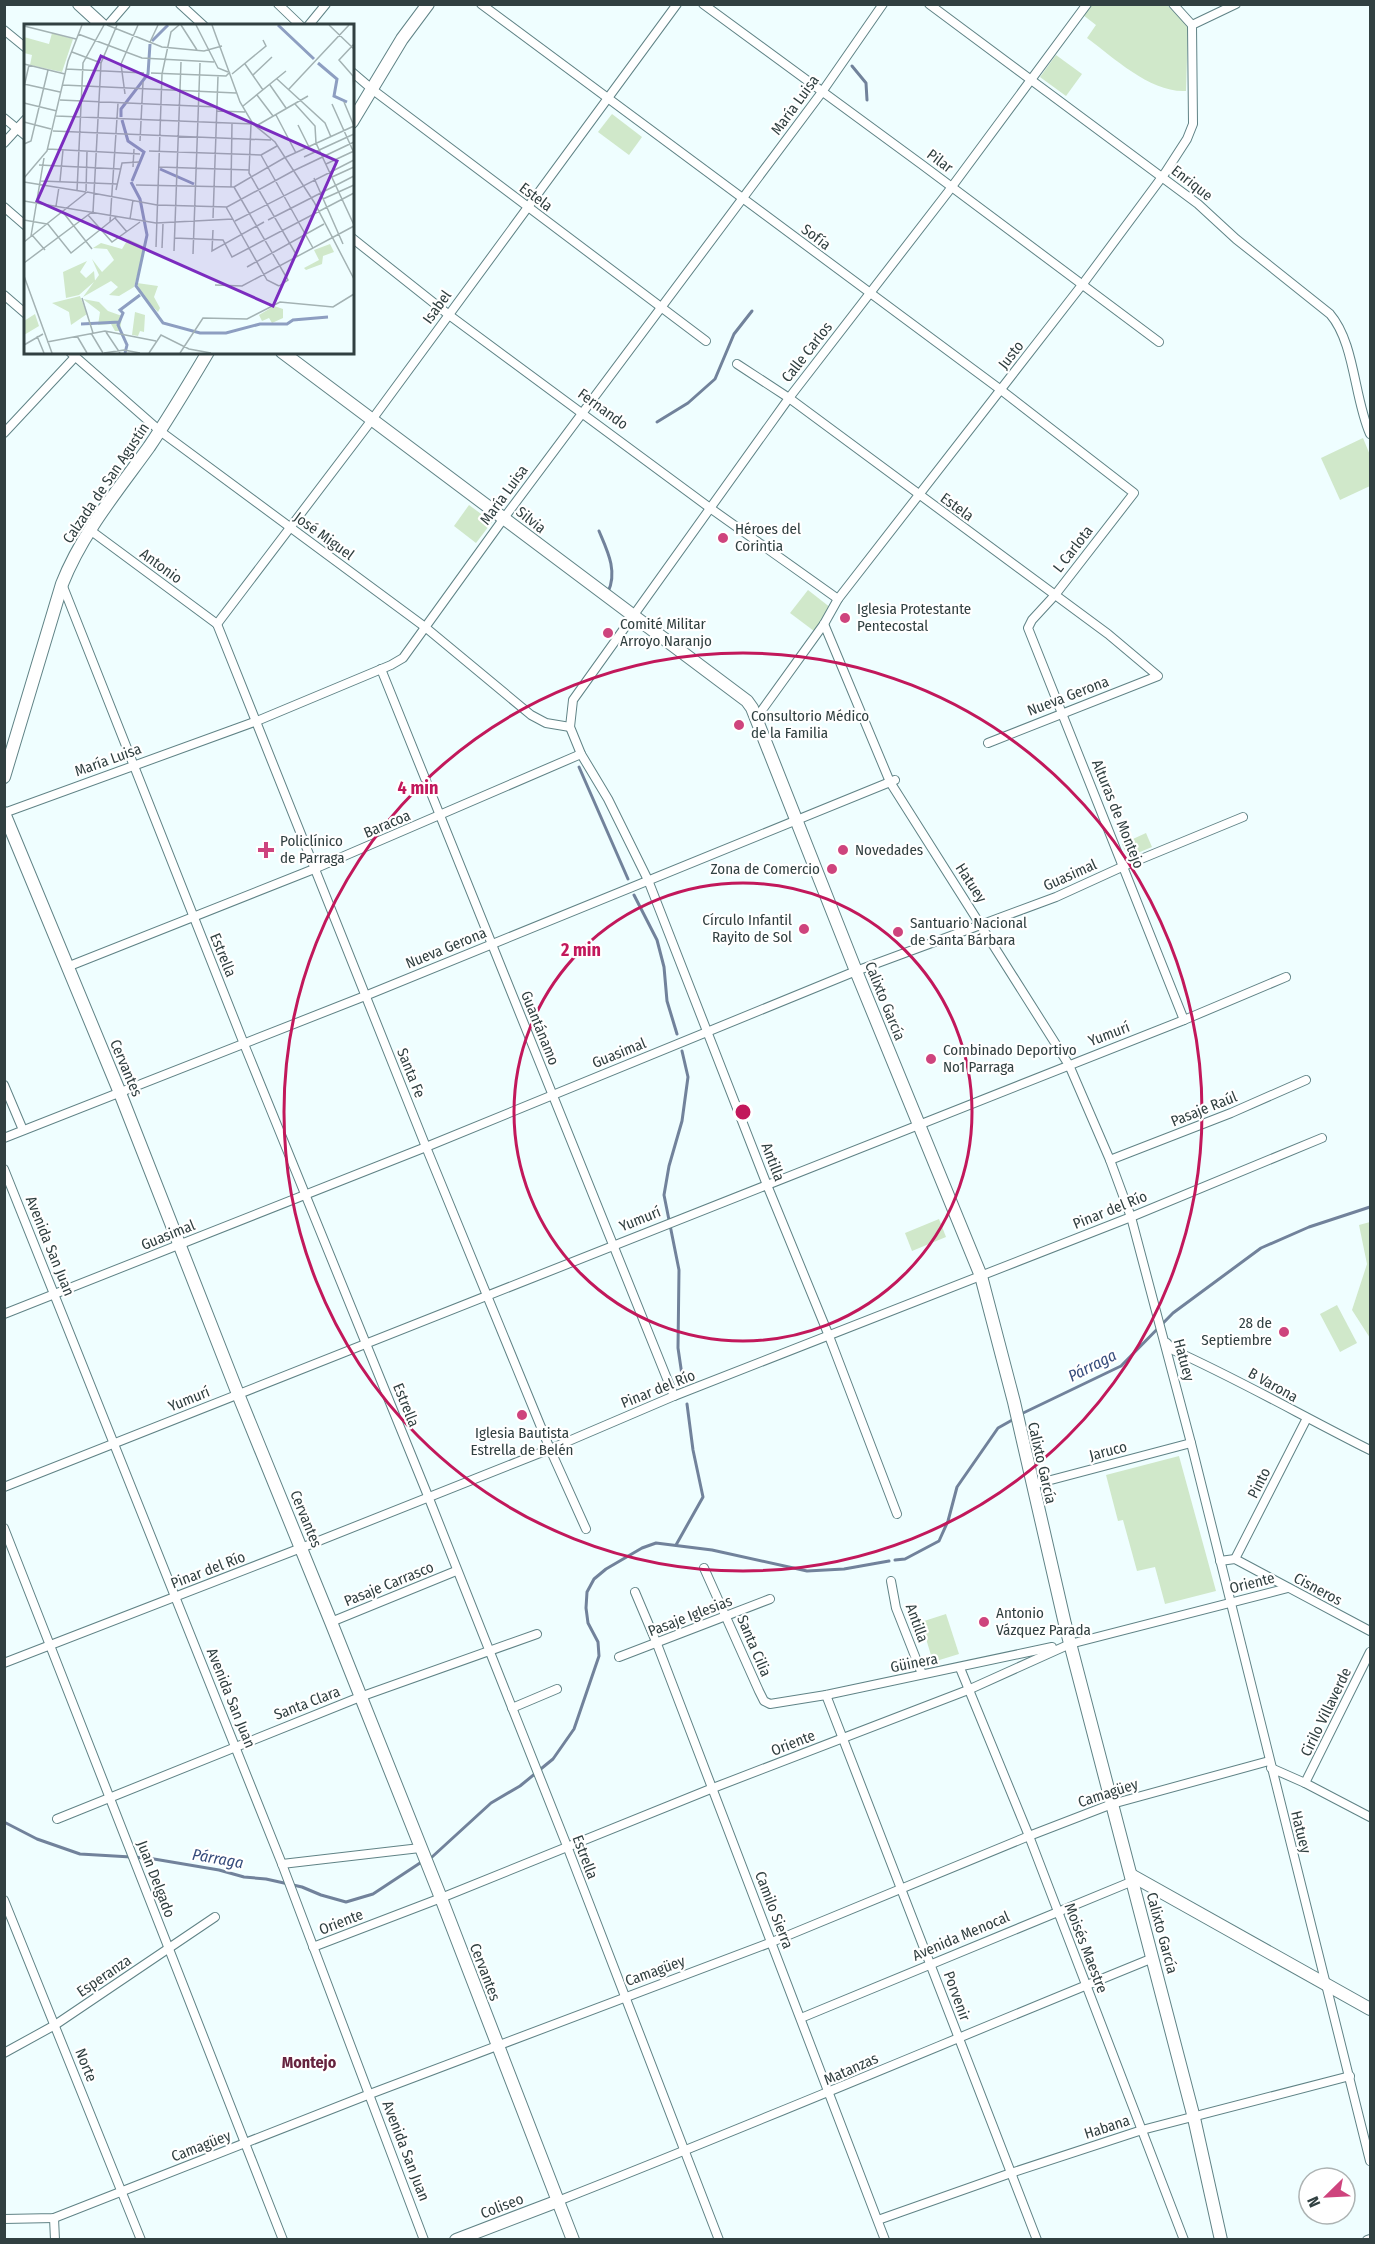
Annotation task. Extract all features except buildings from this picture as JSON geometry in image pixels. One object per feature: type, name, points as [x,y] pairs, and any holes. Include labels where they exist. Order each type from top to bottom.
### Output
[{"type":"main road","points":[[79,4],[103,24]]},
{"type":"main road","points":[[354,119],[402,39],[428,4]]},
{"type":"main road","name":"Calzada de San Agustín","points":[[5,770],[70,564],[90,530],[160,431],[207,354]]},
{"type":"main road","name":"Silvia","points":[[285,354],[747,701],[757,717]]},
{"type":"main road","name":"Calixto García","points":[[757,717],[856,971],[981,1276],[1014,1402],[1070,1644],[1194,2118],[1221,2240]]},
{"type":"main road","name":"Cervantes","points":[[4,813],[120,1093],[238,1394],[331,1622],[573,2240]]},
{"type":"main road","points":[[1132,1878],[1369,2006]]},
{"type":"main road","name":"Coliseo","points":[[456,2240],[558,2201]]},
{"type":"street","points":[[107,24],[126,4]]},
{"type":"street","points":[[180,4],[202,24]]},
{"type":"street","points":[[278,4],[299,24]]},
{"type":"street","points":[[310,24],[326,4]]},
{"type":"street","name":"Sofía","points":[[481,4],[1000,390],[1134,493]]},
{"type":"street","name":"Isabel","points":[[217,624],[371,421],[527,207],[609,100],[677,4]]},
{"type":"street","name":"Pilar","points":[[703,4],[1159,342]]},
{"type":"street","name":"María Luisa","points":[[4,813],[256,720],[403,658],[504,518],[822,92],[883,4]]},
{"type":"street","name":"Enrique","points":[[929,4],[1198,204],[1236,239],[1314,301],[1336,322],[1346,342],[1361,409],[1371,434]]},
{"type":"street","name":"Calle Carlos","points":[[570,727],[573,700],[710,508],[789,398],[952,187],[1087,4]]},
{"type":"street","points":[[1173,4],[1192,25],[1236,4]]},
{"type":"street","name":"Justo","points":[[757,717],[824,624],[838,599],[1082,285],[1162,177],[1187,139],[1193,124],[1192,25]]},
{"type":"street","points":[[4,30],[24,46]]},
{"type":"street","name":"Estela","points":[[354,74],[706,341]]},
{"type":"street","points":[[4,118],[24,134]]},
{"type":"street","points":[[4,143],[24,121]]},
{"type":"street","points":[[4,207],[24,224]]},
{"type":"street","name":"Fernando","points":[[354,240],[449,315],[710,508],[838,599]]},
{"type":"street","points":[[4,295],[24,312]]},
{"type":"street","points":[[4,433],[73,355]]},
{"type":"street","name":"José Miguel","points":[[73,355],[160,431],[425,627],[531,716],[546,723],[570,727]]},
{"type":"street","name":"Estela","points":[[737,364],[789,398],[1108,634],[1158,676]]},
{"type":"street","name":"L Carlota","points":[[1032,620],[1055,595],[1134,493]]},
{"type":"street","name":"Antonio","points":[[90,530],[217,624]]},
{"type":"street","name":"Estrella","points":[[62,584],[244,1044],[428,1496],[567,1846],[719,2240]]},
{"type":"street","name":"Alturas de Montejo","points":[[1032,620],[1028,628],[1184,1020]]},
{"type":"street","name":"Santa Fe","points":[[217,624],[426,1147],[550,1449],[586,1529]]},
{"type":"street","name":"Hatuey","points":[[824,624],[893,781],[1069,1065],[1110,1160],[1131,1217],[1191,1443],[1371,2161]]},
{"type":"street","name":"Guantánamo","points":[[381,669],[674,1396]]},
{"type":"street","name":"Nueva Gerona","points":[[988,742],[1158,676]]},
{"type":"street","name":"Antilla","points":[[570,727],[581,754],[608,799],[648,880],[767,1185],[830,1335],[897,1514]]},
{"type":"street","name":"Baracoa","points":[[67,967],[314,869],[581,754]]},
{"type":"street","name":"Nueva Gerona","points":[[4,1138],[365,996],[893,781]]},
{"type":"street","name":"Guasimal","points":[[4,1314],[426,1147],[856,971],[1056,897],[1243,817]]},
{"type":"street","name":"Yumurí","points":[[4,1487],[1184,1020],[1286,977]]},
{"type":"street","name":"Pasaje Raúl","points":[[1110,1160],[1231,1113],[1306,1080]]},
{"type":"street","points":[[4,1085],[23,1130]]},
{"type":"street","name":"Pinar del Río","points":[[4,1664],[550,1449],[674,1396],[1131,1217],[1322,1138]]},
{"type":"street","name":"Avenida San Juan","points":[[4,1169],[286,1874],[424,2240]]},
{"type":"street","name":"B Varona","points":[[1165,1341],[1173,1350],[1224,1373],[1371,1450]]},
{"type":"street","name":"Pinto","points":[[1235,1559],[1307,1418]]},
{"type":"street","name":"Jaruco","points":[[1032,1485],[1191,1443]]},
{"type":"street","name":"Juan Delgado","points":[[4,1528],[283,2240]]},
{"type":"street","points":[[1220,1561],[1235,1559]]},
{"type":"street","name":"Cisneros","points":[[1235,1559],[1371,1632]]},
{"type":"street","name":"Santa Cilia","points":[[705,1568],[764,1701]]},
{"type":"street","name":"Pasaje Carrasco","points":[[331,1622],[456,1571]]},
{"type":"street","name":"Antilla","points":[[891,1581],[896,1608],[922,1674]]},
{"type":"street","name":"Oriente","points":[[314,1947],[713,1788],[968,1690],[1070,1644],[1288,1588]]},
{"type":"street","name":"Camilo Sierra","points":[[635,1592],[713,1788],[885,2240]]},
{"type":"street","name":"Pasaje Iglesias","points":[[619,1658],[770,1599]]},
{"type":"street","name":"Santa Clara","points":[[57,1819],[360,1696],[537,1634]]},
{"type":"street","name":"Güinera","points":[[764,1701],[778,1704],[1070,1644]]},
{"type":"street","name":"Cirilo Villaverde","points":[[1305,1783],[1371,1652]]},
{"type":"street","name":"Moisés Maestre","points":[[960,1668],[1029,1836],[1184,2240]]},
{"type":"street","points":[[512,1708],[557,1689]]},
{"type":"street","name":"Porvenir","points":[[826,1695],[1037,2240]]},
{"type":"street","points":[[1270,1765],[1371,1817]]},
{"type":"street","name":"Camagüey","points":[[4,2219],[54,2218],[370,2094],[772,1942],[1112,1804],[1270,1765]]},
{"type":"street","points":[[282,1864],[422,1852]]},
{"type":"street","name":"Avenida Menocal","points":[[801,2018],[1058,1912],[1132,1878]]},
{"type":"street","name":"Norte","points":[[4,1900],[141,2240]]},
{"type":"street","name":"Esperanza","points":[[4,2053],[56,2025],[215,1917]]},
{"type":"street","name":"Matanzas","points":[[558,2201],[830,2093],[958,2037],[1153,1958]]},
{"type":"street","name":"Habana","points":[[878,2220],[1142,2130],[1350,2076]]},
{"type":"street","points":[[54,2218],[55,2240]]},
{"type":"green space","points":[[1092,5],[1167,5],[1188,26],[1186,91],[1173,90],[1146,80],[1087,38],[1096,25],[1083,15]]},
{"type":"green space","points":[[1056,55],[1082,74],[1066,96],[1040,77]]},
{"type":"green space","points":[[612,114],[642,137],[629,155],[598,132]]},
{"type":"green space","points":[[1363,438],[1370,455],[1370,486],[1340,500],[1321,458]]},
{"type":"green space","points":[[469,505],[492,522],[476,543],[454,526]]},
{"type":"green space","points":[[808,590],[831,608],[814,631],[790,613]]},
{"type":"green space","points":[[1146,833],[1152,847],[1128,857],[1122,844]]},
{"type":"green space","points":[[939,1219],[946,1237],[912,1251],[905,1233]]},
{"type":"green space","points":[[1370,1222],[1370,1338],[1352,1310],[1367,1264],[1359,1225]]},
{"type":"green space","points":[[1337,1305],[1357,1343],[1340,1352],[1320,1314]]},
{"type":"green space","points":[[1179,1456],[1216,1591],[1165,1604],[1155,1567],[1137,1571],[1123,1520],[1118,1521],[1106,1475]]},
{"type":"green space","points":[[946,1614],[959,1654],[933,1662],[921,1622]]},
{"type":"waterway","points":[[852,66],[866,83],[867,100]]},
{"type":"waterway","points":[[657,422],[688,403],[715,379],[734,334],[752,311]]},
{"type":"waterway","points":[[599,531],[612,568],[608,592]]},
{"type":"waterway","points":[[579,767],[628,879]]},
{"type":"waterway","points":[[634,895],[657,940],[664,967],[667,1001],[677,1034]]},
{"type":"waterway","points":[[682,1051],[688,1077],[682,1121],[669,1166],[664,1195],[679,1270],[678,1348],[683,1382]]},
{"type":"waterway","name":"Párraga","points":[[1019,1415],[1121,1366],[1173,1313],[1261,1248],[1309,1227],[1370,1207]]},
{"type":"waterway","points":[[676,1545],[703,1497],[693,1450],[687,1404]]},
{"type":"waterway","name":"Párraga","points":[[895,1560],[905,1559],[939,1541],[948,1521],[957,1487],[998,1428],[1014,1419]]},
{"type":"waterway","name":"Párraga","points":[[432,1857],[491,1803],[520,1786],[553,1759],[574,1729],[599,1656],[598,1642],[588,1623],[587,1592],[594,1579],[606,1569],[642,1548],[656,1543],[712,1550],[807,1571],[844,1569],[889,1561]]},
{"type":"waterway","name":"Párraga","points":[[4,1822],[37,1839],[80,1854],[148,1858],[219,1870],[244,1877],[302,1887],[346,1902],[373,1894],[420,1863]]},
{"type":"place","name":"Héroes del Corintia","points":[[723,538]]},
{"type":"place","name":"Iglesia Protestante Pentecostal","points":[[845,618]]},
{"type":"place","name":"Comité Militar Arroyo Naranjo","points":[[608,633]]},
{"type":"place","name":"Consultorio Médico de la Familia","points":[[739,725]]},
{"type":"place","name":"Policlínico de Parraga","points":[[266,850]]},
{"type":"place","name":"Novedades","points":[[843,850]]},
{"type":"place","name":"Zona de Comercio","points":[[832,869]]},
{"type":"place","name":"Círculo Infantil Rayito de Sol","points":[[804,929]]},
{"type":"place","name":"Santuario Nacional de Santa Bárbara","points":[[898,932]]},
{"type":"place","name":"Combinado Deportivo No1 Parraga","points":[[931,1059]]},
{"type":"place","name":"28 de Septiembre","points":[[1284,1332]]},
{"type":"place","name":"Iglesia Bautista Estrella de Belén","points":[[522,1415]]},
{"type":"place","name":"Antonio Vázquez Parada","points":[[984,1622]]},
{"type":"district","name":"Montejo","points":[[309,2062]]}]
